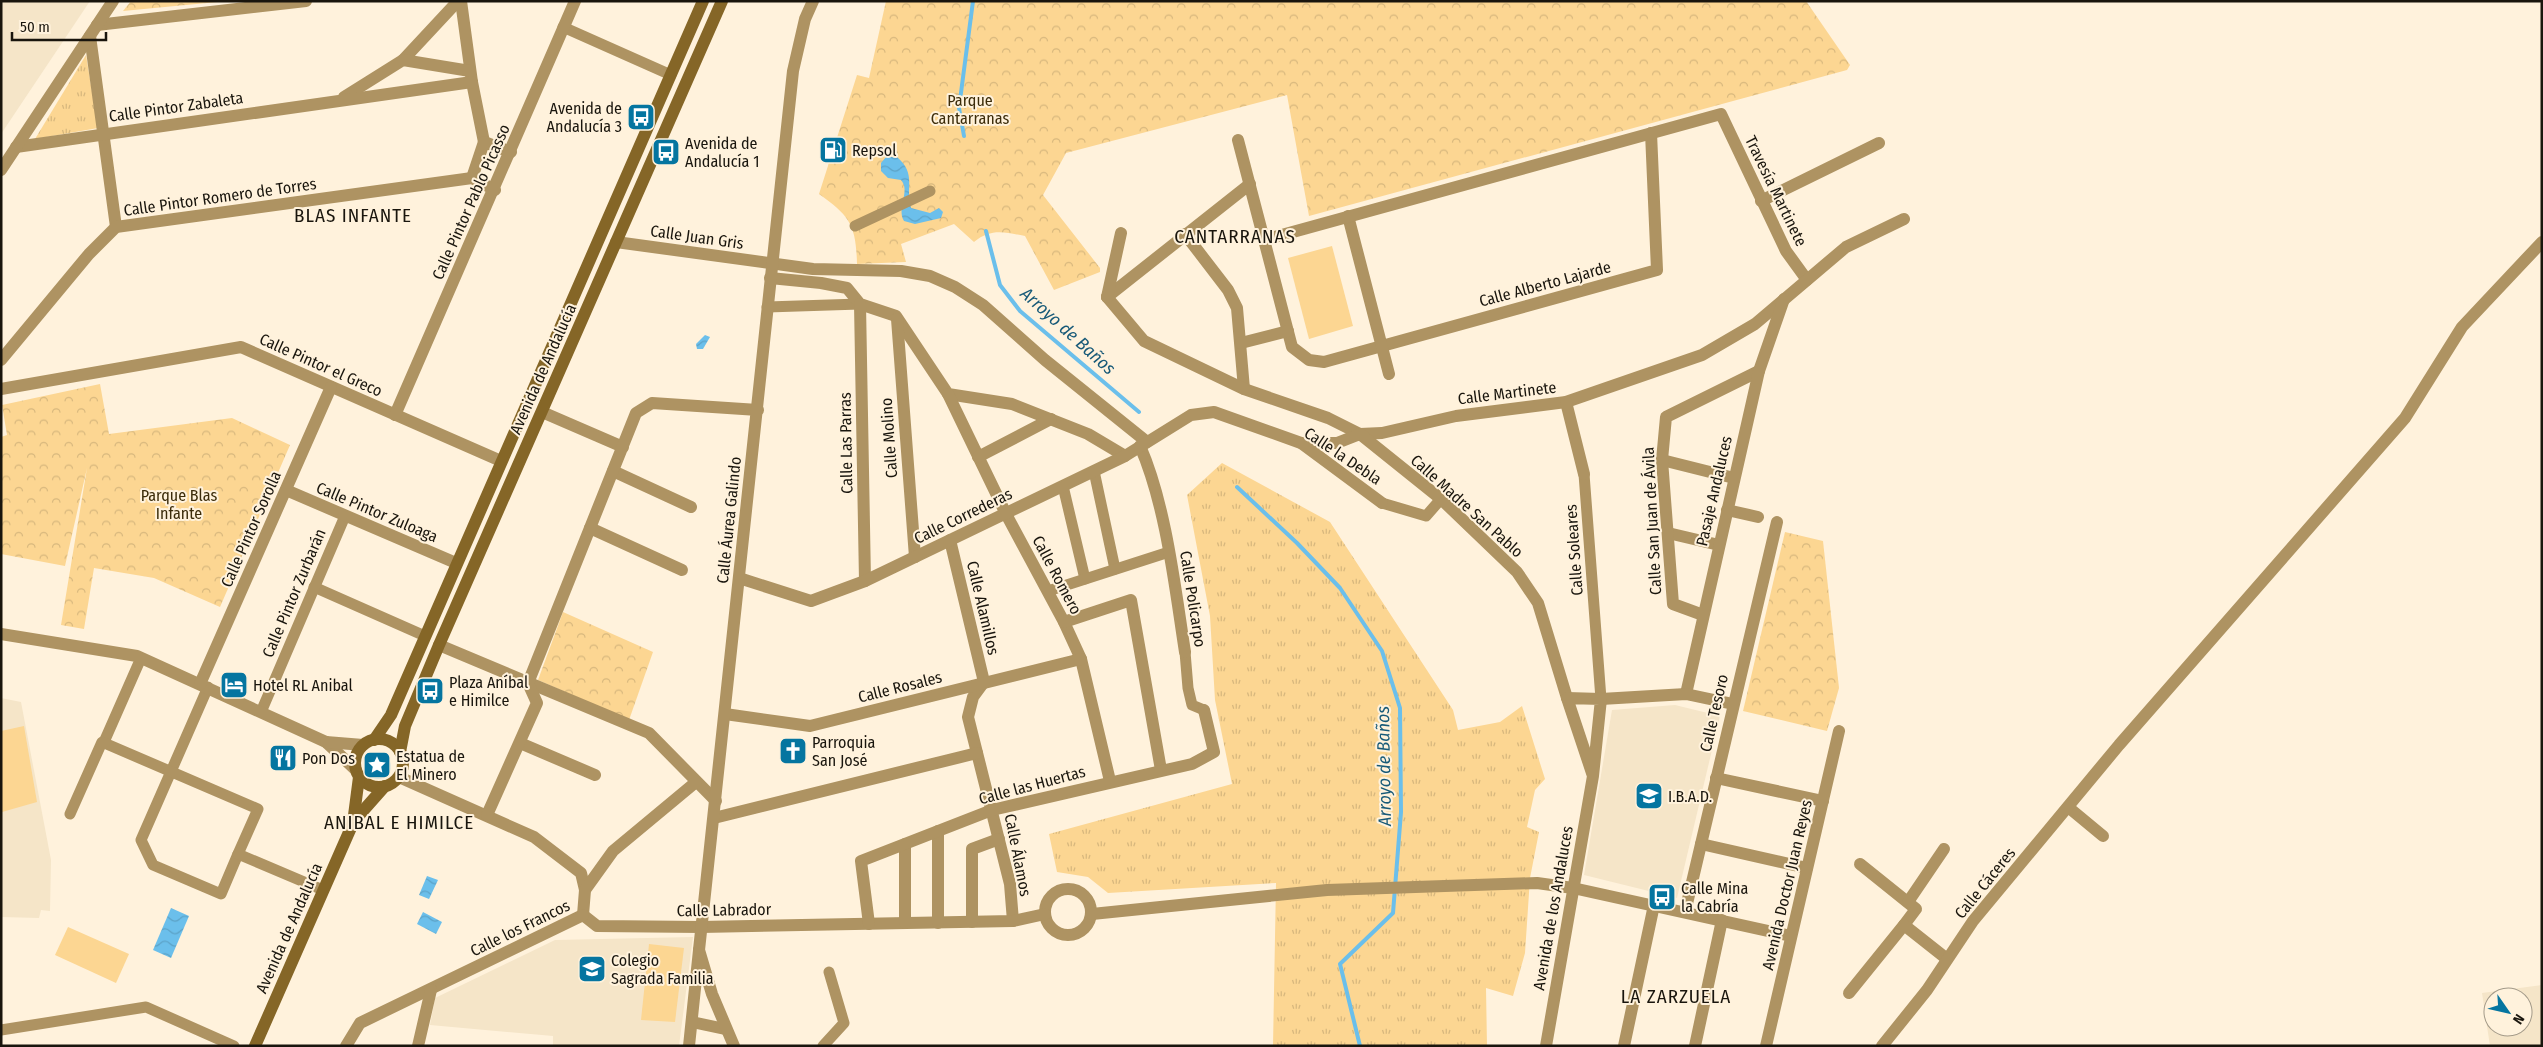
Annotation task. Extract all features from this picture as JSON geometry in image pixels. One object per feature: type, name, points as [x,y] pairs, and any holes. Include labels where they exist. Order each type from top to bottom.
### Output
[{"type":"main road","name":"Avenida de Andalucía","points":[[369,742],[391,715],[703,1]]},
{"type":"main road","name":"Avenida de Andalucía","points":[[400,752],[405,726],[439,645],[722,1]]},
{"type":"main road","points":[[389,741],[400,752],[403,764],[399,776],[385,786],[371,786],[357,774],[356,755],[369,742],[389,741]]},
{"type":"main road","name":"Avenida de Andalucía","points":[[353,823],[357,774]]},
{"type":"main road","name":"Avenida de Andalucía","points":[[255,1046],[353,823],[385,786]]},
{"type":"street","points":[[1,170],[113,1]]},
{"type":"street","points":[[93,30],[306,1]]},
{"type":"street","points":[[459,1],[484,142],[472,178],[495,190]]},
{"type":"street","name":"Calle Pintor Zabaleta","points":[[340,99],[403,60],[459,1]]},
{"type":"street","points":[[565,1],[563,27],[671,75]]},
{"type":"street","name":"Calle Pintor Pablo Picasso","points":[[395,415],[576,1]]},
{"type":"street","name":"Calle Áurea Galindo","points":[[689,1046],[793,71],[805,18],[813,1]]},
{"type":"street","points":[[93,30],[116,227]]},
{"type":"street","points":[[403,60],[471,76]]},
{"type":"street","name":"Calle Pintor Zabaleta","points":[[16,147],[340,99],[471,76]]},
{"type":"street","name":"Travesía Martinete","points":[[1651,133],[1721,114],[1786,251],[1807,280]]},
{"type":"street","points":[[1264,240],[1651,133]]},
{"type":"street","name":"Calle Alberto Lajarde","points":[[1288,330],[1292,347],[1309,360],[1324,362],[1657,270],[1651,133]]},
{"type":"street","points":[[1238,140],[1288,330],[1241,342]]},
{"type":"street","points":[[484,142],[511,152]]},
{"type":"street","points":[[1761,200],[1879,143]]},
{"type":"street","name":"Calle Pintor Romero de Torres","points":[[1,360],[89,254],[116,227],[472,178]]},
{"type":"street","points":[[1107,297],[1250,184]]},
{"type":"street","points":[[855,226],[930,191]]},
{"type":"street","points":[[1348,216],[1389,374]]},
{"type":"street","name":"Calle Martinete","points":[[1360,434],[1382,433],[1456,416],[1566,402],[1702,355],[1755,324],[1846,247],[1904,219]]},
{"type":"street","points":[[1107,297],[1121,233]]},
{"type":"street","points":[[1185,234],[1231,296],[1237,308],[1244,389]]},
{"type":"street","name":"Calle Juan Gris","points":[[616,242],[773,264],[853,272],[901,271],[930,276],[955,287],[983,305],[1144,444]]},
{"type":"street","name":"Calle Cáceres","points":[[1882,1046],[1927,990],[1973,921],[2119,745],[2405,418],[2462,327],[2542,242]]},
{"type":"street","points":[[770,278],[821,282],[847,288],[860,304]]},
{"type":"street","points":[[1107,297],[1144,341],[1244,389],[1328,418],[1360,434]]},
{"type":"street","name":"Pasaje Andaluces","points":[[1686,694],[1758,371],[1784,299]]},
{"type":"street","points":[[767,307],[860,304],[896,316]]},
{"type":"street","name":"Calle Las Parras","points":[[860,304],[865,581]]},
{"type":"street","name":"Calle Romero","points":[[896,316],[948,394],[1006,514],[1048,591],[1081,658],[1110,781]]},
{"type":"street","name":"Calle Molino","points":[[896,316],[915,557]]},
{"type":"street","name":"Calle Pintor el Greco","points":[[1,389],[241,347],[501,461]]},
{"type":"street","name":"Calle San Juan de Ávila","points":[[1703,615],[1673,604],[1662,460],[1666,417],[1758,371]]},
{"type":"street","name":"Calle Pintor Sorolla","points":[[204,686],[286,490],[332,387]]},
{"type":"street","points":[[948,394],[1012,404],[1088,434],[1125,456]]},
{"type":"street","name":"Calle Soleares","points":[[1566,402],[1584,474],[1601,699]]},
{"type":"street","points":[[487,815],[536,703],[528,683],[636,413],[652,403],[758,410]]},
{"type":"street","points":[[542,412],[623,447]]},
{"type":"street","name":"Calle la Debla","points":[[1191,414],[1214,412],[1301,444],[1382,503],[1426,516],[1441,500]]},
{"type":"street","name":"Calle Correderas","points":[[739,578],[811,601],[865,581],[1125,456],[1191,414]]},
{"type":"street","points":[[978,457],[1051,419]]},
{"type":"street","points":[[1301,444],[1337,443],[1360,434]]},
{"type":"street","name":"Calle Madre San Pablo","points":[[1360,434],[1441,500],[1517,572],[1538,603],[1593,776]]},
{"type":"street","name":"Calle Policarpo","points":[[1144,444],[1169,552],[1192,706],[1204,710],[1214,752]]},
{"type":"street","points":[[1662,460],[1734,478]]},
{"type":"street","points":[[613,471],[691,507]]},
{"type":"street","points":[[1094,471],[1115,569]]},
{"type":"street","points":[[1063,486],[1085,578]]},
{"type":"street","name":"Calle Pintor Zuloaga","points":[[286,490],[456,563]]},
{"type":"street","points":[[1727,510],[1758,517]]},
{"type":"street","name":"Calle Pintor Zurbarán","points":[[260,712],[345,516]]},
{"type":"street","name":"Calle Tesoro","points":[[1685,912],[1777,522]]},
{"type":"street","points":[[590,528],[682,570]]},
{"type":"street","points":[[1668,533],[1719,545]]},
{"type":"street","name":"Calle Alamillos","points":[[950,540],[984,682]]},
{"type":"street","points":[[1048,591],[1169,552]]},
{"type":"street","points":[[314,587],[425,636]]},
{"type":"street","points":[[1064,622],[1132,600],[1161,770]]},
{"type":"street","points":[[1,634],[141,658],[326,742],[357,774]]},
{"type":"street","points":[[439,645],[649,734],[716,801]]},
{"type":"street","points":[[70,814],[141,658]]},
{"type":"street","name":"Calle Rosales","points":[[725,714],[810,726],[1081,658]]},
{"type":"street","name":"Calle Álamos","points":[[984,682],[973,697],[968,717],[1010,884],[1012,921]]},
{"type":"street","points":[[104,742],[171,772],[258,809],[220,894],[153,865],[142,840],[171,772],[204,686]]},
{"type":"street","points":[[1567,698],[1601,699],[1686,694],[1733,704]]},
{"type":"street","name":"Avenida de los Andaluces","points":[[1546,1046],[1593,776],[1601,699]]},
{"type":"street","name":"Avenida Doctor Juan Reyes","points":[[1766,1046],[1839,731]]},
{"type":"street","points":[[326,742],[369,742]]},
{"type":"street","points":[[520,743],[595,775]]},
{"type":"street","name":"Calle las Huertas","points":[[869,924],[861,861],[992,810],[1110,781],[1192,764],[1214,752]]},
{"type":"street","points":[[714,818],[977,753]]},
{"type":"street","points":[[399,776],[534,837],[581,873],[585,890]]},
{"type":"street","points":[[1716,778],[1823,801]]},
{"type":"street","name":"Calle los Francos","points":[[346,1046],[360,1023],[583,915],[585,890],[613,851],[696,782]]},
{"type":"street","points":[[2068,807],[2103,836]]},
{"type":"street","points":[[938,831],[938,923]]},
{"type":"street","points":[[972,922],[972,849],[999,839]]},
{"type":"street","points":[[904,923],[906,844]]},
{"type":"street","points":[[1701,844],[1807,868]]},
{"type":"street","points":[[1908,902],[1944,849]]},
{"type":"street","points":[[238,854],[323,890]]},
{"type":"street","points":[[1849,993],[1916,909],[1860,864]]},
{"type":"street","points":[[1092,914],[1327,890],[1537,883],[1574,888],[1792,936]]},
{"type":"street","points":[[1066,889],[1076,890],[1084,894],[1089,901],[1092,914],[1086,927],[1070,936],[1061,935],[1053,930],[1047,923],[1045,914],[1050,897],[1066,889]]},
{"type":"street","points":[[1624,1046],[1654,905]]},
{"type":"street","name":"Calle Labrador","points":[[583,915],[597,926],[701,927],[1012,921],[1045,914]]},
{"type":"street","points":[[1695,1046],[1722,920]]},
{"type":"street","points":[[1904,925],[1947,960]]},
{"type":"street","points":[[699,950],[725,1028],[734,1046]]},
{"type":"street","points":[[823,1046],[844,1023],[829,972]]},
{"type":"street","points":[[418,1046],[431,990]]},
{"type":"street","points":[[1,1030],[146,1007],[234,1046]]},
{"type":"street","points":[[692,1022],[725,1028]]},
{"type":"shaded area","points":[[1,1],[90,1],[1,134]]},
{"type":"shaded area","points":[[1,698],[21,702],[51,860],[50,911],[41,910],[39,918],[1,917]]},
{"type":"shaded area","name":"I.B.A.D.","points":[[1675,705],[1720,716],[1677,898],[1584,875],[1612,710]]},
{"type":"shaded area","name":"Colegio Sagrada Familia","points":[[693,937],[679,1046],[553,1046],[553,1036],[430,1025],[435,998],[555,940]]},
{"type":"shaded area","points":[[2542,985],[2542,1046],[2490,1046],[2489,1037],[2533,1037],[2533,987],[2527,987]]},
{"type":"green space","points":[[131,1],[228,1],[123,11]]},
{"type":"green space","name":"Parque Cantarranas","points":[[886,1],[1806,1],[1850,65],[1847,70],[1309,216],[1287,95],[1066,153],[1043,195],[1100,268],[1100,272],[1054,290],[1025,236],[998,232],[986,235],[974,242],[954,224],[901,244],[906,262],[857,264],[855,240],[849,223],[838,209],[819,194],[857,75],[869,78]]},
{"type":"green space","points":[[86,55],[98,128],[35,139]]},
{"type":"green space","points":[[1332,246],[1353,326],[1309,339],[1288,258]]},
{"type":"green space","name":"Parque Blas Infante","points":[[100,384],[109,434],[232,418],[290,445],[220,607],[154,578],[94,568],[84,629],[61,625],[87,468],[65,566],[1,554],[1,437],[7,435],[2,405]]},
{"type":"green space","points":[[1222,463],[1330,522],[1453,710],[1458,730],[1500,722],[1522,706],[1545,779],[1535,790],[1527,827],[1539,832],[1530,878],[1525,953],[1513,996],[1486,988],[1487,1046],[1273,1046],[1276,883],[1108,893],[1088,877],[1057,872],[1049,834],[1232,784],[1215,700],[1210,616],[1187,495]]},
{"type":"green space","points":[[1785,532],[1823,541],[1839,688],[1827,731],[1743,711]]},
{"type":"green space","points":[[563,612],[653,652],[629,720],[538,680]]},
{"type":"green space","points":[[24,726],[37,802],[2,812],[1,731]]},
{"type":"green space","points":[[68,927],[129,954],[116,983],[55,955]]},
{"type":"green space","points":[[649,944],[684,948],[675,1022],[641,1020]]},
{"type":"water","points":[[886,157],[897,157],[907,169],[911,208],[930,213],[939,208],[943,212],[941,218],[915,224],[904,221],[902,211],[904,184],[901,180],[888,178],[881,171],[881,163]]},
{"type":"water","points":[[705,335],[710,337],[703,349],[697,349],[696,344]]},
{"type":"water","points":[[378,753],[387,757],[391,766],[387,775],[378,779],[369,775],[365,766],[369,757]]},
{"type":"water","points":[[427,876],[438,880],[429,899],[419,895]]},
{"type":"water","points":[[171,908],[189,916],[171,958],[153,950]]},
{"type":"water","points":[[423,912],[442,922],[436,934],[417,924]]},
{"type":"waterway","name":"Arroyo de Baños","points":[[964,136],[959,108],[973,1]]},
{"type":"waterway","name":"Arroyo de Baños","points":[[986,231],[1000,285],[1020,311],[1139,412]]},
{"type":"waterway","name":"Arroyo de Baños","points":[[1237,487],[1297,543],[1340,588],[1382,651],[1400,708],[1401,812],[1393,913],[1340,964],[1360,1046]]},
{"type":"place","name":"Avenida de Andalucía 3","points":[[641,117]]},
{"type":"place","name":"Repsol","points":[[833,150]]},
{"type":"place","name":"Avenida de Andalucía 1","points":[[666,152]]},
{"type":"place","name":"Hotel RL Anibal","points":[[234,685]]},
{"type":"place","name":"Plaza Aníbal e Himilce","points":[[430,691]]},
{"type":"place","name":"Parroquia San José","points":[[793,751]]},
{"type":"place","name":"Pon Dos","points":[[283,758]]},
{"type":"place","name":"Estatua de El Minero","points":[[377,765]]},
{"type":"place","name":"I.B.A.D.","points":[[1649,796]]},
{"type":"place","name":"Calle Mina la Cabría","points":[[1662,897]]},
{"type":"place","name":"Colegio Sagrada Familia","points":[[592,969]]},
{"type":"district","name":"BLAS INFANTE","points":[[353,215]]},
{"type":"district","name":"CANTARRANAS","points":[[1235,236]]},
{"type":"district","name":"ANIBAL E HIMILCE","points":[[399,822]]},
{"type":"district","name":"LA ZARZUELA","points":[[1676,996]]}]
